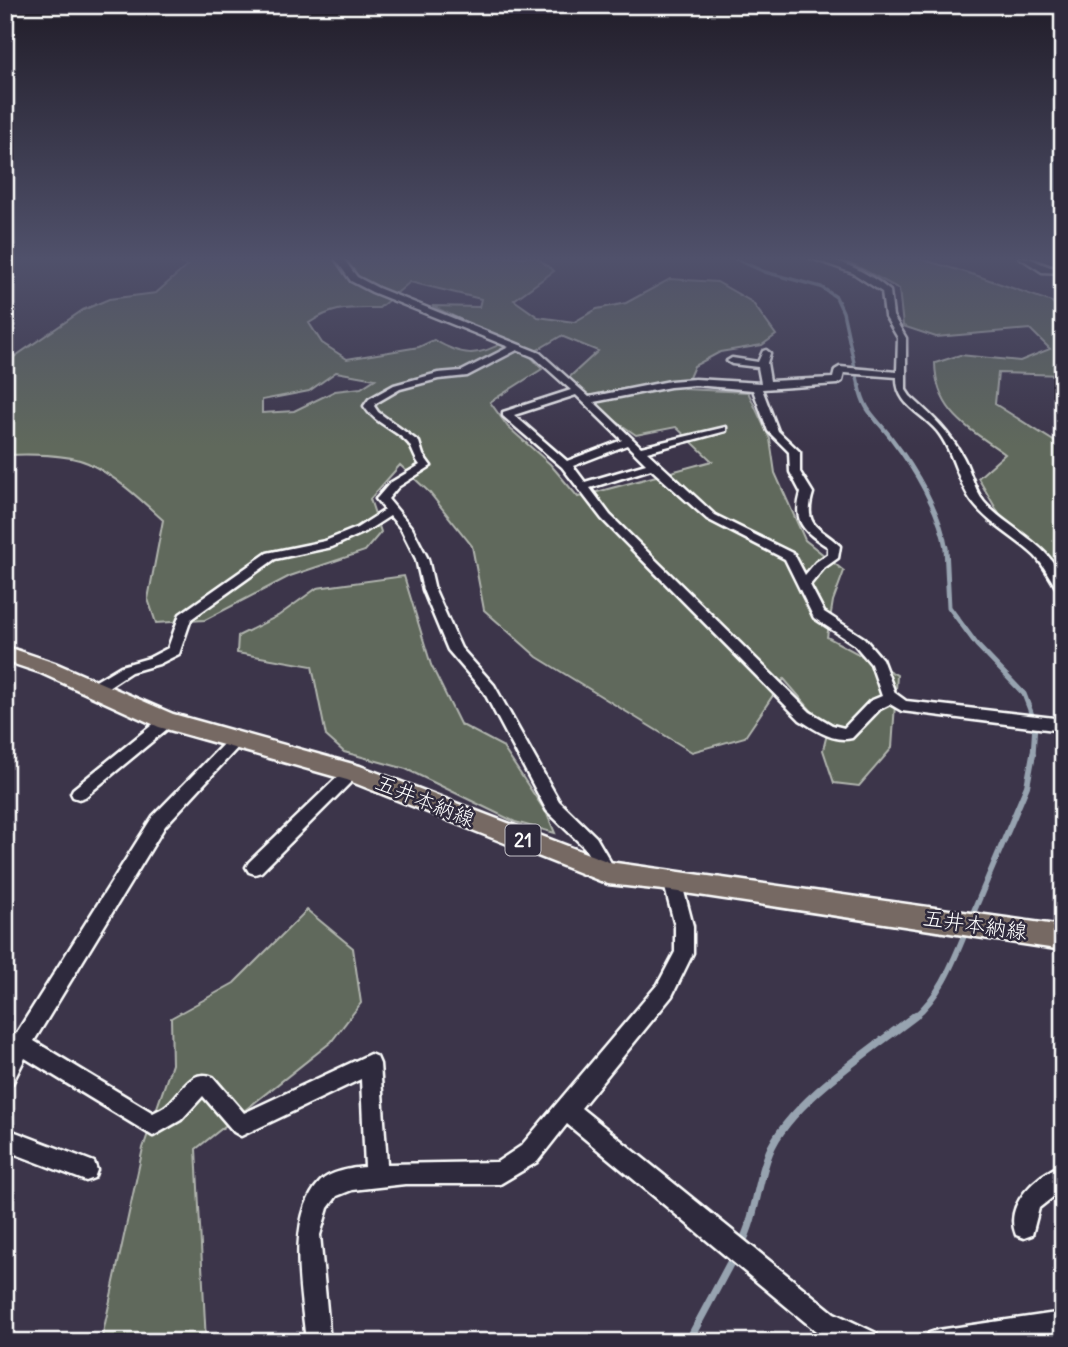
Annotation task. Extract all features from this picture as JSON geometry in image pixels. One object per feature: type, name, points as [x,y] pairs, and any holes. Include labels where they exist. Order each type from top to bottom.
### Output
[{"type":"main road","name":"五井本納線","points":[[5,653],[167,721],[352,772],[608,873],[672,880],[1063,938]]},
{"type":"street","points":[[451,320],[537,355],[711,517],[790,557],[820,615],[859,641],[877,662],[891,698],[902,706],[1063,725]]},
{"type":"street","points":[[891,320],[902,338],[901,390],[906,398],[941,429],[959,459],[976,500],[991,516],[1041,555],[1063,589]]},
{"type":"street","points":[[518,346],[464,374],[438,376],[397,387],[372,401],[369,406],[374,415],[398,429],[415,444],[418,456],[426,466],[386,492],[382,499],[406,528],[422,559],[429,590],[455,650],[489,688],[553,806],[590,842],[608,873]]},
{"type":"street","points":[[766,353],[762,386],[776,435],[794,450],[797,463],[795,472],[807,493],[803,506],[809,529],[834,546],[834,555],[804,584]]},
{"type":"street","points":[[732,361],[763,365]]},
{"type":"street","points":[[891,698],[875,705],[847,734],[828,730],[805,716],[606,517],[566,465],[507,414],[583,396],[670,384],[695,382],[762,386],[837,381],[840,370],[902,375]]},
{"type":"street","points":[[639,451],[723,429]]},
{"type":"street","points":[[566,465],[629,441]]},
{"type":"street","points":[[582,487],[653,465]]},
{"type":"street","points":[[94,689],[127,669],[154,661],[174,650],[185,617],[271,556],[328,544],[361,530],[385,514],[394,512]]},
{"type":"street","points":[[79,793],[167,721]]},
{"type":"street","points":[[5,1077],[14,1044],[32,1024],[159,821],[236,740]]},
{"type":"street","points":[[255,867],[352,772]]},
{"type":"street","points":[[318,1342],[309,1236],[318,1202],[329,1188],[352,1180],[405,1173],[500,1172],[529,1154],[665,990],[684,953],[684,926],[672,880]]},
{"type":"street","points":[[14,1044],[153,1125],[174,1112],[199,1085],[205,1084],[242,1125],[370,1064],[377,1177]]},
{"type":"street","points":[[567,1110],[825,1322],[867,1342]]},
{"type":"street","points":[[5,1139],[86,1170]]},
{"type":"street","points":[[1024,1227],[1029,1202],[1063,1175]]},
{"type":"street","points":[[938,1342],[1063,1324]]},
{"type":"green space","points":[[69,320],[314,320],[309,323],[322,343],[347,359],[419,347],[434,340],[461,352],[470,353],[486,350],[506,341],[461,320],[574,322],[765,320],[776,335],[762,345],[720,352],[694,366],[684,389],[748,392],[770,439],[775,473],[805,540],[844,571],[833,601],[827,637],[897,675],[892,748],[859,786],[834,783],[823,750],[828,730],[784,679],[745,737],[692,752],[537,657],[484,610],[472,546],[429,492],[400,465],[370,499],[381,532],[365,551],[290,576],[205,620],[156,623],[148,599],[163,520],[137,496],[88,463],[59,456],[6,455],[5,359],[11,359]],"holes":[[[561,336],[598,351],[562,384],[636,435],[676,427],[712,461],[578,497],[550,464],[508,427],[490,402],[542,369],[529,355]],[[336,372],[375,379],[361,388],[335,391],[294,411],[262,413],[262,400],[309,391]]]},
{"type":"green space","points":[[902,320],[1063,320],[1063,375],[998,373],[995,404],[1063,447],[1063,461],[1055,498],[1063,501],[1063,569],[1012,536],[978,478],[1005,454],[967,427],[948,407],[941,395],[935,363],[960,355],[1020,361],[1050,349],[1030,329],[936,337],[903,326]]},
{"type":"green space","points":[[404,576],[431,665],[460,724],[502,746],[547,814],[555,833],[515,822],[406,769],[344,752],[326,736],[312,666],[237,653],[238,636],[278,616],[317,588]]},
{"type":"green space","points":[[307,910],[353,948],[361,1003],[331,1042],[196,1149],[206,1342],[101,1342],[143,1148],[172,1064],[171,1018],[234,983]]},
{"type":"waterway","points":[[845,320],[859,386]]},
{"type":"waterway","points":[[859,385],[868,409],[918,477],[938,520],[946,549]]},
{"type":"waterway","points":[[946,547],[949,607],[977,645],[1024,694],[1035,723],[1033,755]]},
{"type":"waterway","points":[[971,918],[1027,786],[1033,754]]},
{"type":"waterway","points":[[916,1015],[939,988],[966,931]]},
{"type":"waterway","points":[[741,1245],[750,1223],[765,1164],[779,1134],[813,1096],[916,1015]]},
{"type":"waterway","points":[[688,1342],[734,1256]]}]
